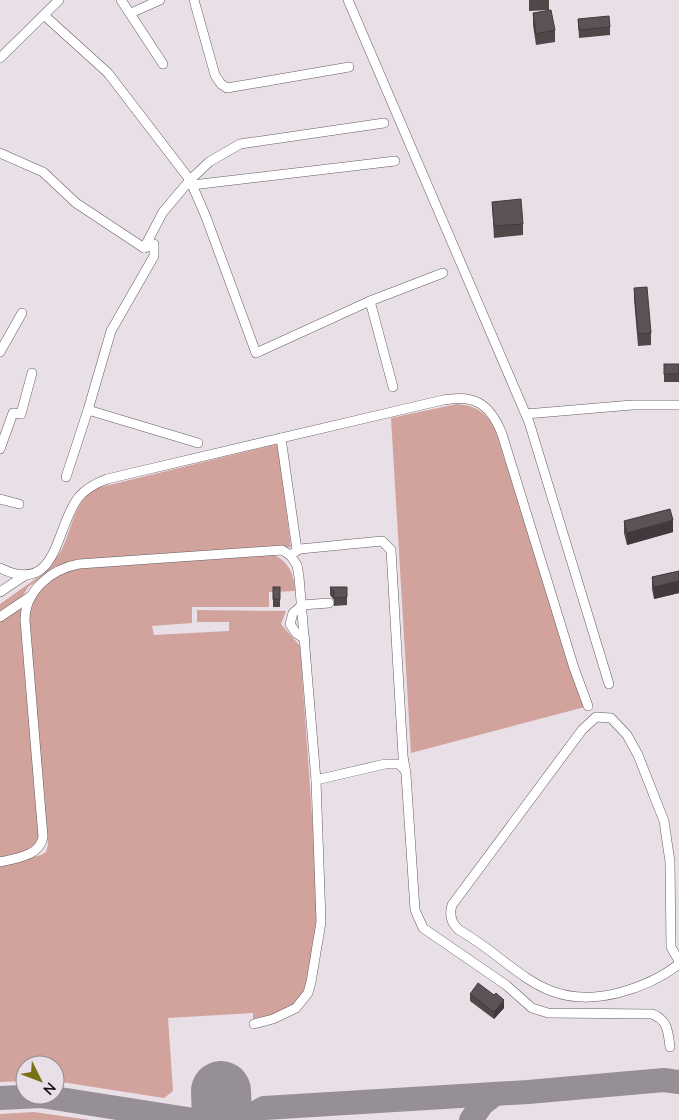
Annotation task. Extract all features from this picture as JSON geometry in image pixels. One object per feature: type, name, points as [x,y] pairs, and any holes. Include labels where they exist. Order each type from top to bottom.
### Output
[{"type":"street","points":[[0,58],[59,0]]},
{"type":"street","points":[[121,0],[163,64]]},
{"type":"street","points":[[131,13],[160,0]]},
{"type":"street","points":[[194,0],[215,75],[220,84],[227,88],[349,68]]},
{"type":"street","points":[[348,0],[526,414],[610,684]]},
{"type":"street","points":[[44,16],[108,73],[191,182],[239,304],[256,353],[370,301],[443,273]]},
{"type":"street","points":[[144,248],[163,212],[209,162],[240,144],[384,123]]},
{"type":"street","points":[[0,153],[43,172],[76,203],[144,248]]},
{"type":"street","points":[[191,182],[395,161]]},
{"type":"street","points":[[66,477],[111,331],[154,256],[154,244],[144,248]]},
{"type":"street","points":[[370,301],[393,387]]},
{"type":"street","points":[[0,352],[22,312]]},
{"type":"street","points":[[0,449],[12,413],[21,414],[32,373]]},
{"type":"street","points":[[0,592],[24,576],[37,571],[51,559],[74,504],[81,494],[94,484],[107,479],[454,398],[472,400],[488,409],[502,434],[578,683],[588,706]]},
{"type":"street","points":[[526,414],[632,405],[679,405]]},
{"type":"street","points":[[88,410],[198,443]]},
{"type":"street","points":[[254,1024],[273,1019],[296,1008],[308,993],[312,982],[321,922],[316,780],[305,639],[281,438]]},
{"type":"street","points":[[0,499],[19,504]]},
{"type":"street","points":[[0,862],[34,852],[43,837],[26,626],[26,608],[31,596],[39,585],[53,574],[75,565],[282,550],[294,552],[375,541],[385,543],[391,548],[399,701],[415,910],[423,928],[506,985],[537,1010],[548,1013],[648,1013],[663,1020],[668,1028],[670,1047]]},
{"type":"street","points":[[0,568],[14,575],[24,576]]},
{"type":"street","points":[[0,617],[31,596]]},
{"type":"street","points":[[305,639],[296,633],[290,624],[293,613],[302,605],[329,603]]},
{"type":"street","points":[[600,716],[608,716],[614,720],[631,742],[648,776],[664,821],[670,862],[672,947],[679,962],[660,978],[646,985],[587,999],[576,998],[539,986],[526,978],[459,930],[452,921],[452,905],[582,730],[593,719],[600,716]]},
{"type":"street","points":[[316,780],[385,764],[399,764],[405,770]]},
{"type":"street","points":[[669,1036],[679,1036]]},
{"type":"shaded area","points":[[457,404],[470,406],[480,411],[488,418],[495,429],[571,670],[585,707],[411,753],[391,418]]},
{"type":"shaded area","points":[[278,444],[291,547],[74,561],[52,571],[28,587],[21,599],[0,614],[0,604],[44,573],[43,571],[61,551],[78,508],[89,493],[97,488]]},
{"type":"shaded area","points":[[269,554],[281,559],[285,563],[292,573],[295,585],[295,591],[269,592],[269,607],[192,607],[192,623],[152,626],[154,635],[229,631],[229,622],[197,622],[197,610],[286,611],[281,624],[300,646],[317,886],[314,954],[305,989],[297,1002],[287,1011],[253,1020],[253,1013],[168,1018],[173,1091],[164,1098],[65,1083],[65,1055],[15,1055],[15,1081],[0,1082],[0,865],[41,855],[46,852],[48,845],[28,622],[33,601],[43,587],[75,567]]},
{"type":"shaded area","points":[[21,607],[39,838],[34,848],[0,860],[0,621]]},
{"type":"shaded area","points":[[34,1112],[90,1120],[0,1120],[0,1114]]},
{"type":"building","points":[[551,10],[555,30],[536,34],[533,13]]},
{"type":"building","points":[[609,16],[610,27],[579,30],[578,19]]},
{"type":"building","points":[[521,199],[523,224],[494,226],[492,202]]},
{"type":"building","points":[[647,287],[651,333],[638,334],[634,288]]},
{"type":"building","points":[[664,364],[679,364],[679,374],[664,374]]},
{"type":"building","points":[[670,509],[673,520],[627,533],[624,521]]},
{"type":"building","points":[[679,571],[679,581],[654,587],[652,577]]},
{"type":"building","points":[[273,587],[280,587],[280,599],[273,599]]},
{"type":"building","points":[[330,587],[347,587],[347,597],[334,598],[334,592]]},
{"type":"building","points":[[478,983],[504,1000],[494,1012],[470,994]]},
{"type":"taxiway","points":[[242,1120],[264,1108],[528,1092],[664,1080],[679,1082]]},
{"type":"taxiway","points":[[471,1120],[482,1104],[495,1094]]},
{"type":"taxiway","points":[[0,1098],[41,1096],[194,1120]]},
{"type":"runway","points":[[221,1091],[222,1120]]}]
